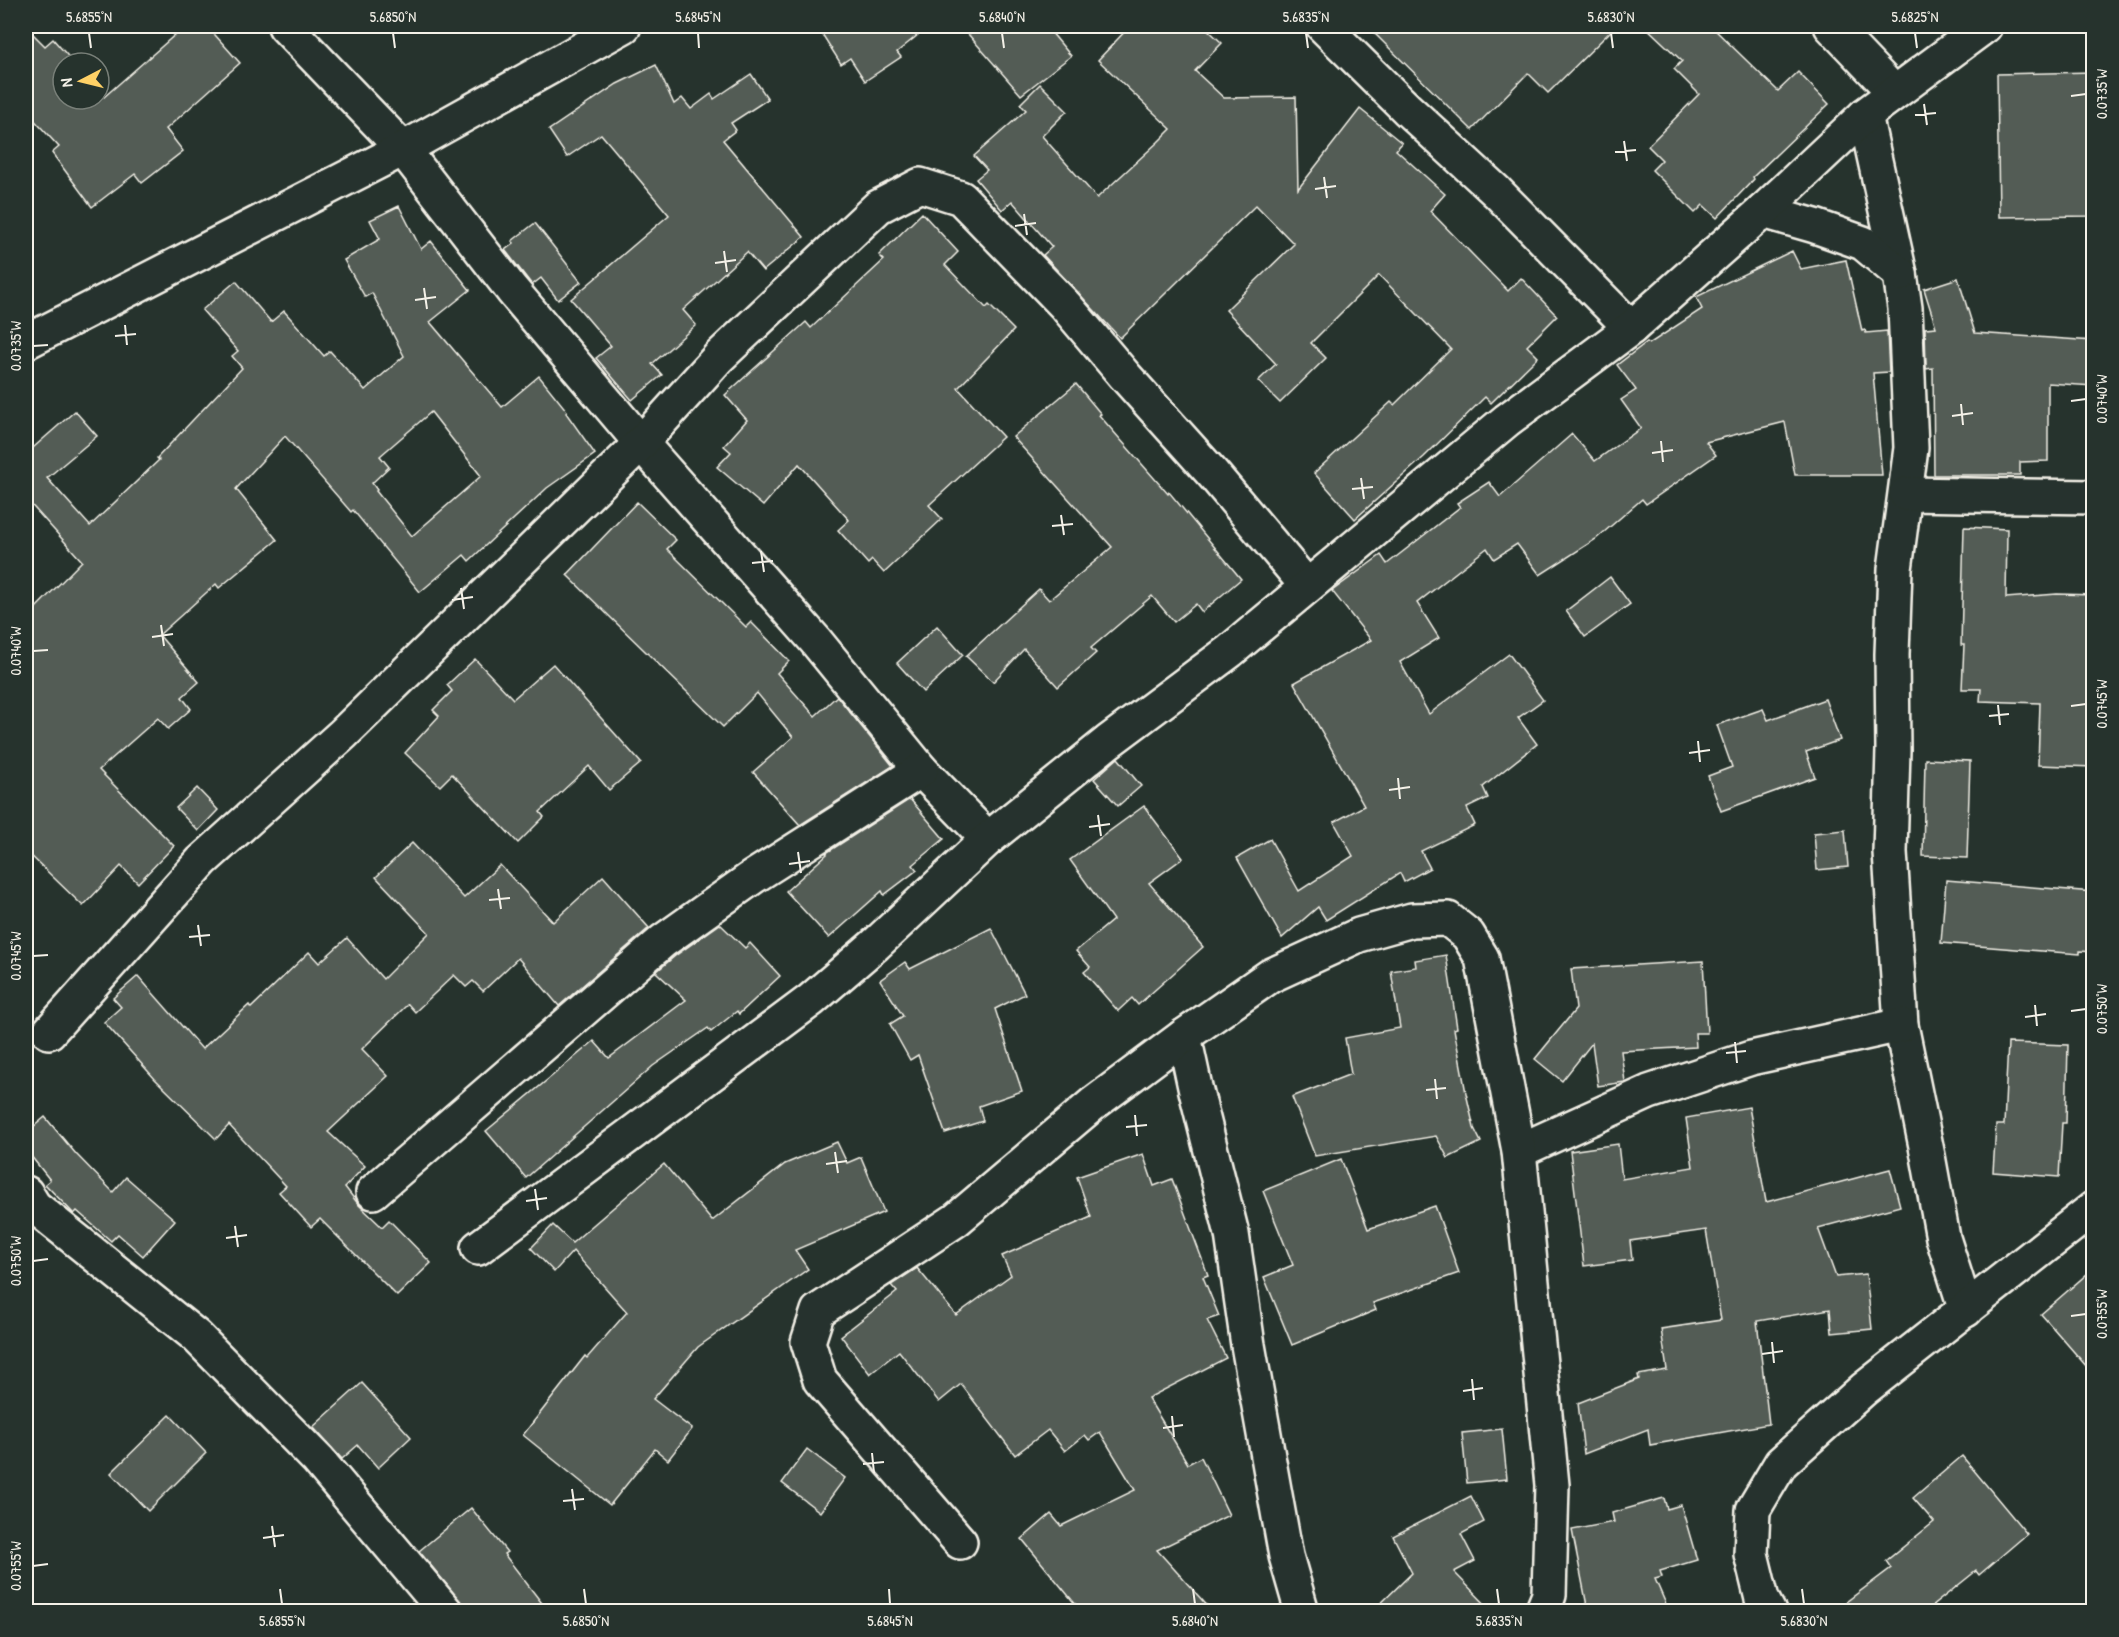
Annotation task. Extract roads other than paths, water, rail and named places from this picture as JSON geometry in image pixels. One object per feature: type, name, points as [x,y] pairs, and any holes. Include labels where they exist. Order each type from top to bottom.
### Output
[{"type":"street","points":[[285,26],[403,149],[512,290],[641,443],[815,640],[921,770],[988,839]]},
{"type":"street","points":[[26,342],[403,149],[624,26]]},
{"type":"street","points":[[1323,26],[1407,109],[1497,192],[1631,328]]},
{"type":"street","points":[[1831,26],[1894,92]]},
{"type":"street","points":[[478,1248],[811,1000],[876,944],[988,839],[1108,742],[1230,651],[1507,420],[1631,328],[1763,212],[1865,115],[1985,26]]},
{"type":"street","points":[[1865,115],[1900,274],[1905,308],[1911,448],[1895,569],[1892,654],[1893,750],[1890,852],[1901,1025],[1943,1238],[1966,1310]]},
{"type":"street","points":[[50,1032],[202,861],[344,734],[641,443],[718,357],[879,207],[920,185],[961,198],[1065,304],[1307,586]]},
{"type":"street","points":[[1763,212],[1815,226],[1863,243],[1900,274]]},
{"type":"street","points":[[1906,494],[2094,497]]},
{"type":"street","points":[[373,1191],[663,941],[753,877],[921,770]]},
{"type":"street","points":[[960,1542],[820,1380],[808,1342],[818,1311],[956,1220],[1093,1104],[1270,976],[1359,935],[1412,920],[1448,919],[1468,935],[1482,958],[1519,1151],[1552,1485],[1549,1595],[1542,1611]]},
{"type":"street","points":[[1519,1151],[1660,1088],[1751,1058],[1901,1025]]},
{"type":"street","points":[[1184,1036],[1232,1234],[1248,1345],[1286,1556],[1302,1611]]},
{"type":"street","points":[[26,1192],[34,1206],[196,1336],[318,1460],[446,1611]]},
{"type":"street","points":[[1769,1611],[1762,1599],[1751,1554],[1753,1510],[1781,1463],[1864,1389],[2094,1208]]}]
